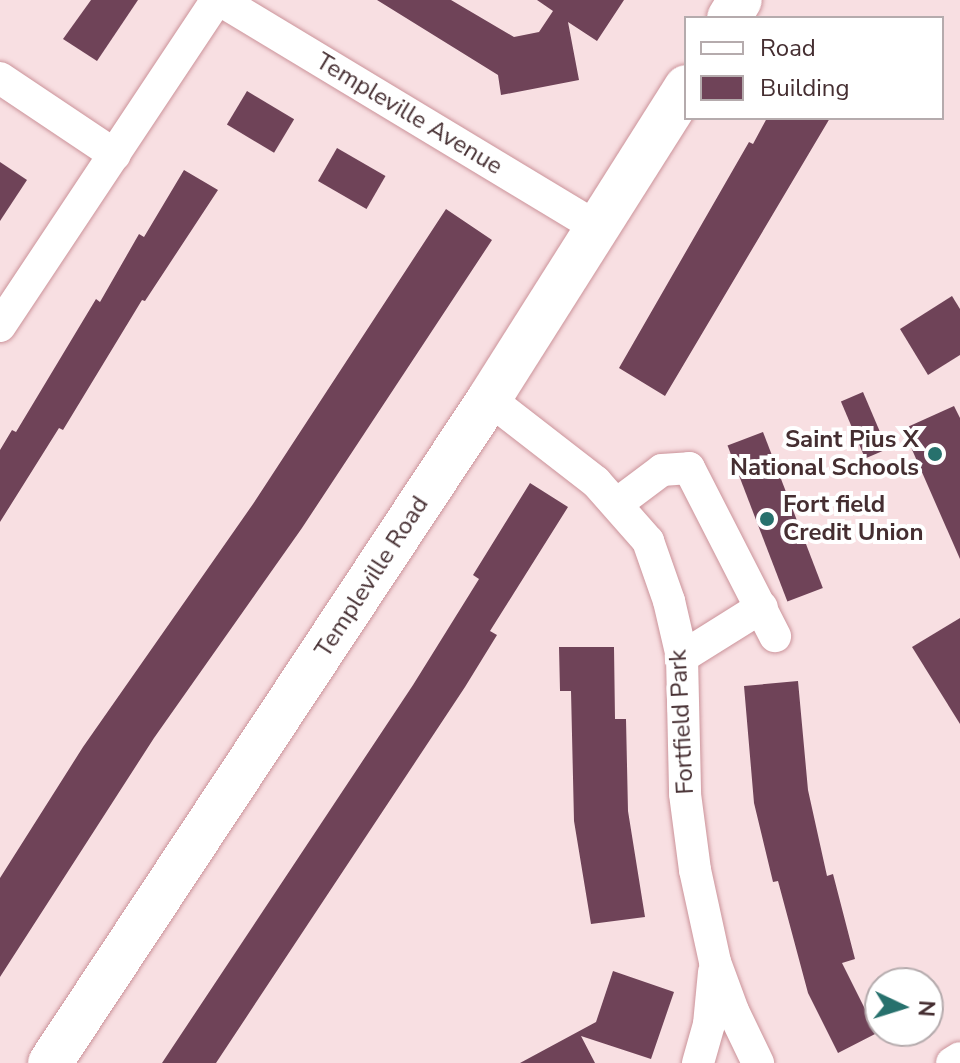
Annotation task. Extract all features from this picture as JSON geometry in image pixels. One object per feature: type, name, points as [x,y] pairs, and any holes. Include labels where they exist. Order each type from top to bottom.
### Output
[{"type":"main road","name":"Templeville Road","points":[[50,1063],[489,399],[684,90]]},
{"type":"street","points":[[0,326],[219,0]]},
{"type":"street","name":"Templeville Avenue","points":[[219,0],[598,228]]},
{"type":"street","points":[[0,78],[115,155]]},
{"type":"street","name":"Fortfield Park","points":[[489,399],[550,444],[618,503],[648,541],[669,601],[682,657],[685,794],[695,870],[715,962],[750,1060]]},
{"type":"street","points":[[618,503],[662,470],[689,468],[768,622],[682,657]]},
{"type":"street","points":[[698,1063],[709,1024],[715,962]]},
{"type":"street","points":[[952,1063],[960,1058]]},
{"type":"building","points":[[91,0],[138,0],[97,61],[63,39]]},
{"type":"building","points":[[377,0],[451,0],[514,37],[539,32],[553,11],[537,0],[624,0],[597,41],[568,22],[579,80],[501,95],[498,75]]},
{"type":"building","points":[[247,91],[294,119],[274,153],[227,124]]},
{"type":"building","points":[[766,120],[829,120],[665,396],[619,368],[749,142],[753,144]]},
{"type":"building","points":[[337,148],[385,176],[366,209],[318,181]]},
{"type":"building","points":[[0,162],[27,180],[0,221]]},
{"type":"building","points":[[184,170],[218,190],[145,301],[142,300],[63,430],[59,428],[0,522],[0,450],[12,430],[16,432],[96,299],[100,302],[139,234],[144,237]]},
{"type":"building","points":[[446,209],[492,240],[302,528],[154,738],[0,977],[0,878],[83,747],[253,504]]},
{"type":"building","points":[[952,296],[960,309],[960,355],[928,375],[900,329]]},
{"type":"building","points":[[863,392],[887,449],[865,458],[841,401]]},
{"type":"building","points":[[954,406],[960,418],[960,559],[903,429]]},
{"type":"building","points":[[763,432],[823,588],[787,602],[728,446]]},
{"type":"building","points":[[530,483],[568,507],[490,631],[497,635],[465,687],[216,1063],[162,1063],[413,685],[479,579],[473,575]]},
{"type":"building","points":[[960,618],[960,724],[912,647]]},
{"type":"building","points":[[559,647],[614,647],[615,719],[626,719],[628,811],[645,917],[591,924],[574,821],[571,691],[560,691]]},
{"type":"building","points":[[798,681],[808,790],[827,876],[833,874],[855,959],[842,963],[864,1007],[864,1040],[838,1053],[808,993],[778,881],[773,882],[754,803],[744,686]]},
{"type":"building","points":[[613,971],[674,992],[651,1059],[581,1036],[595,1063],[520,1063],[596,1022]]},
{"type":"place","name":"Saint Pius X National Schools","points":[[935,454]]},
{"type":"place","name":"Fort field Credit Union","points":[[767,519]]}]
